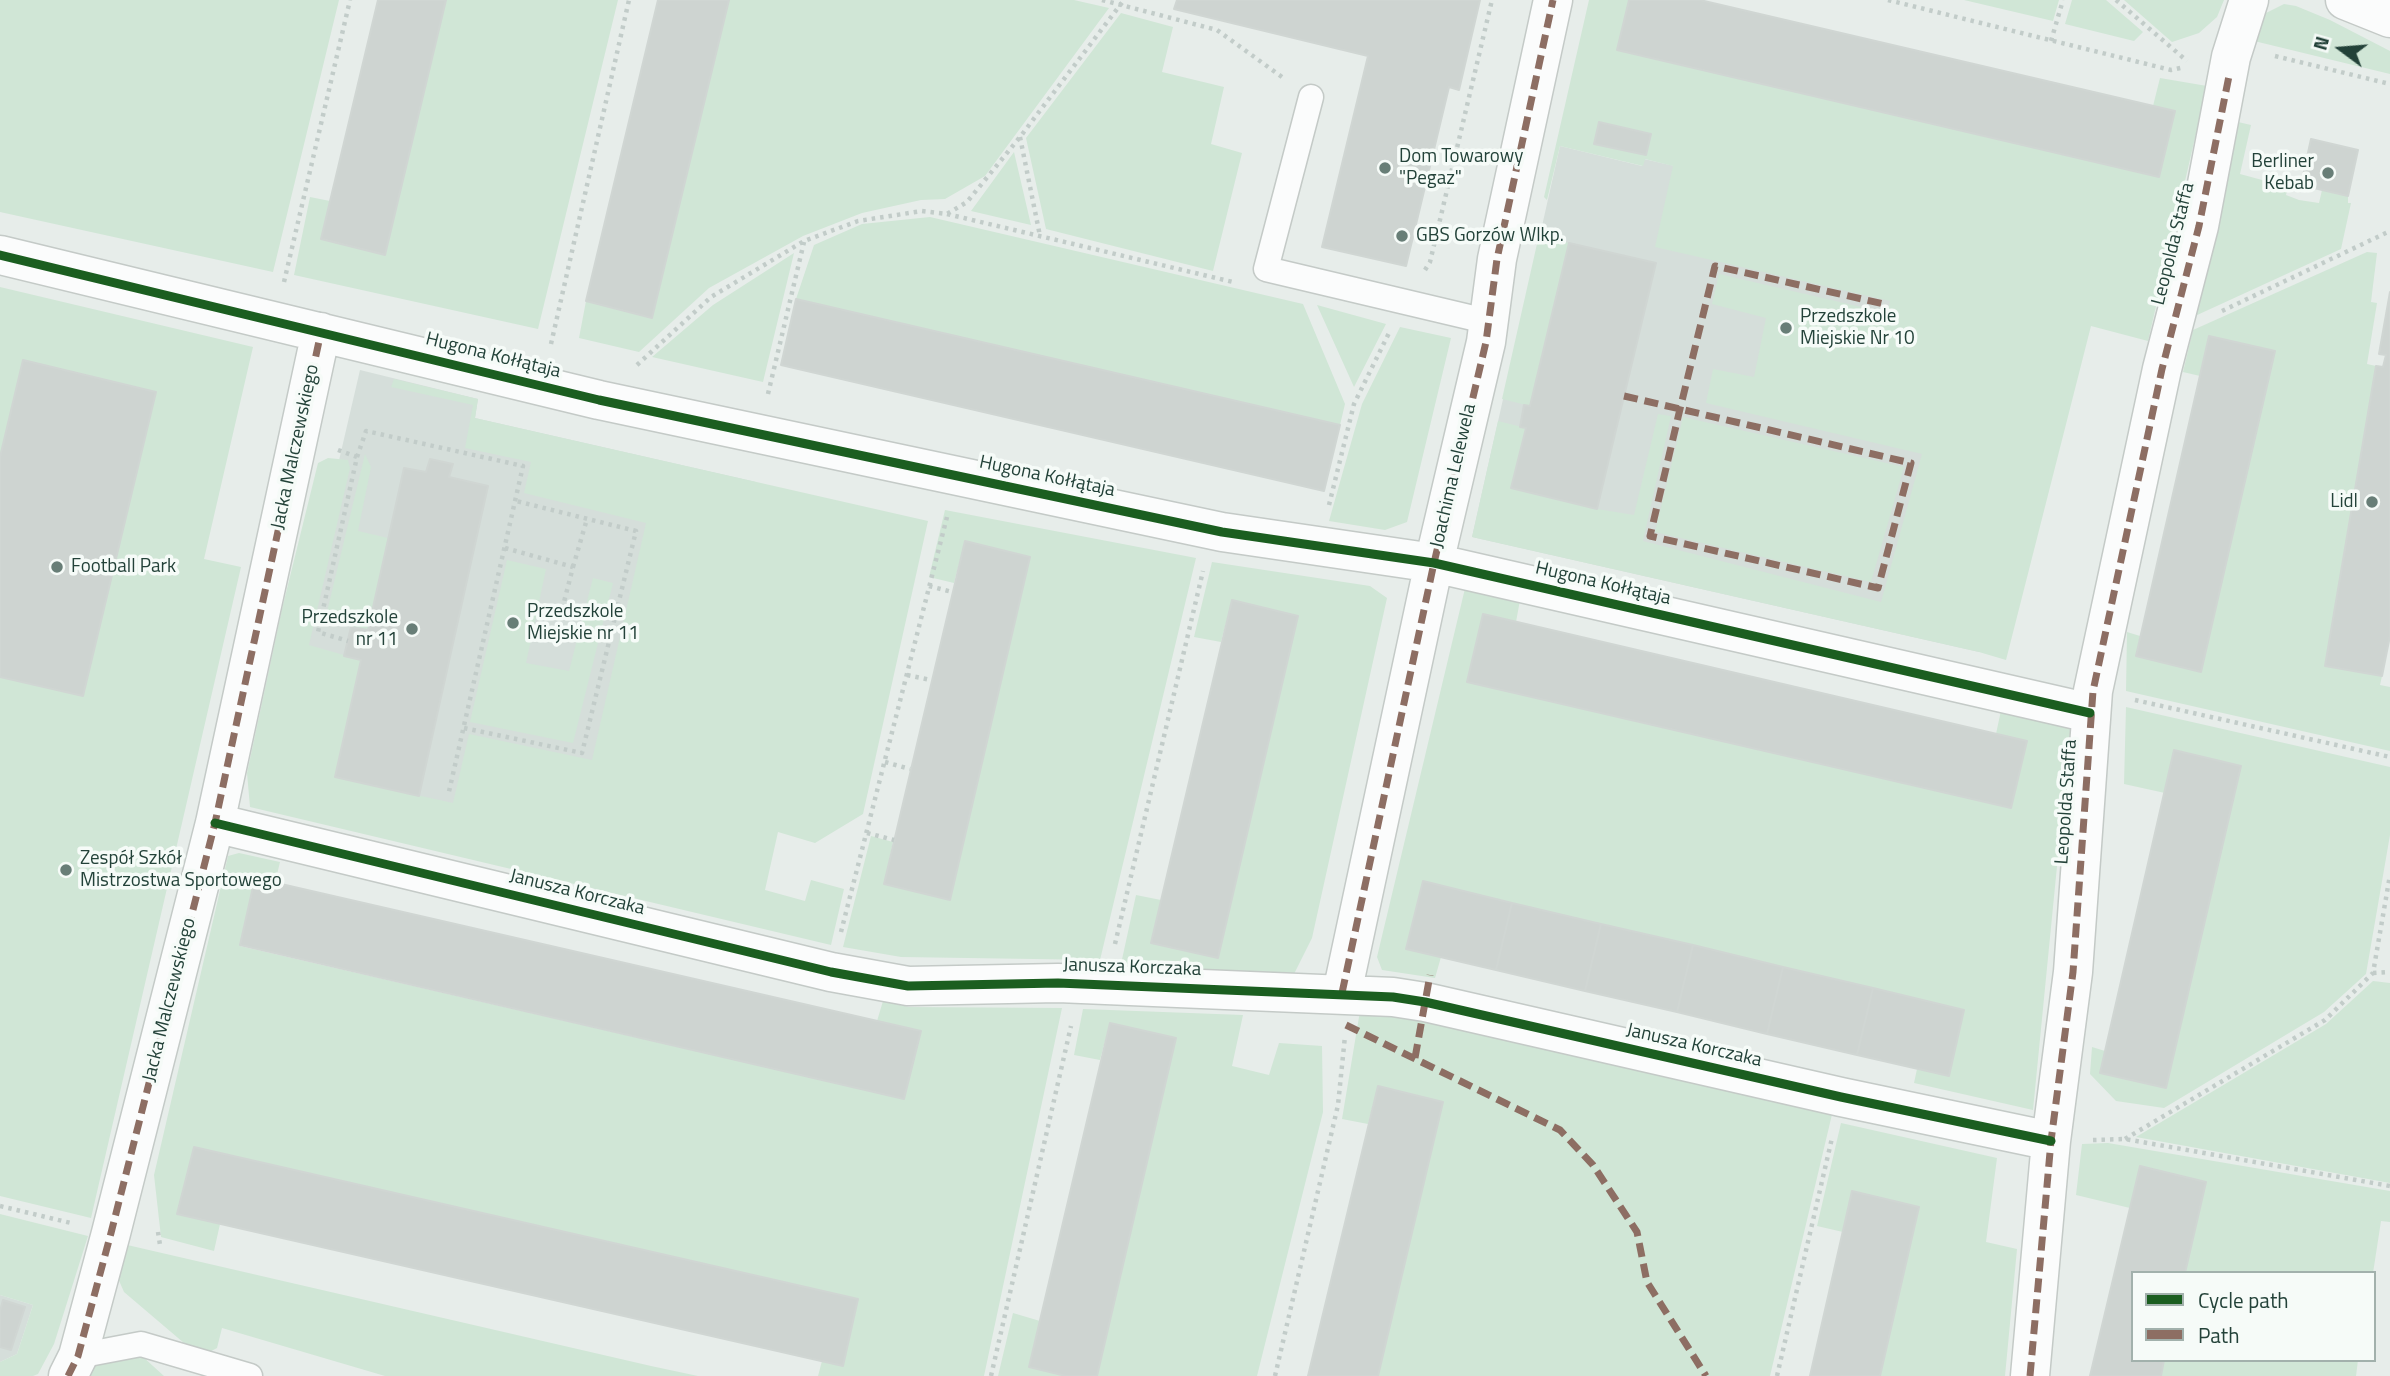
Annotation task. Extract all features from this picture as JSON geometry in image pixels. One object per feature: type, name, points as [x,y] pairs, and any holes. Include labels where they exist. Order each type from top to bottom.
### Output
[{"type":"street","name":"Joachima Lelewela","points":[[1342,993],[1434,563],[1490,322],[1497,259],[1553,0]]},
{"type":"street","name":"Leopolda Staffa","points":[[2031,1376],[2050,1141],[2073,972],[2091,702],[2170,335],[2199,226],[2230,66],[2249,0]]},
{"type":"street","points":[[2345,0],[2390,18]]},
{"type":"street","name":"Hugona Kołłątaja","points":[[0,255],[599,400],[1222,532],[1434,563],[2091,702]]},
{"type":"street","name":"Jacka Malczewskiego","points":[[73,1366],[111,1233],[215,823],[321,332]]},
{"type":"street","name":"Janusza Korczaka","points":[[215,823],[831,972],[908,986],[1097,984],[1394,997],[2050,1141]]},
{"type":"lane","points":[[1311,97],[1266,269],[1490,322]]},
{"type":"lane","points":[[73,1366],[141,1344],[250,1376]]},
{"type":"path","points":[[283,287],[350,0]]},
{"type":"path","points":[[541,386],[629,0]]},
{"type":"path","points":[[1102,0],[1122,2],[1217,30],[1311,97]]},
{"type":"path","points":[[1888,0],[2171,70],[2192,65],[2116,0]]},
{"type":"path","points":[[2051,41],[2063,0]]},
{"type":"path","points":[[947,214],[967,202],[1122,2]]},
{"type":"path","points":[[2230,66],[2258,51],[2390,84]]},
{"type":"path","points":[[1020,137],[1040,236]]},
{"type":"path","points":[[636,365],[710,297],[804,241],[858,221],[922,211],[947,214],[1240,283]]},
{"type":"path","points":[[2170,335],[2390,231]]},
{"type":"path","points":[[767,395],[804,241]]},
{"type":"path","points":[[348,641],[318,632],[357,457],[366,431],[523,466],[448,796]]},
{"type":"path","points":[[327,451],[336,449],[357,457]]},
{"type":"path","points":[[831,972],[957,475]]},
{"type":"path","points":[[464,728],[582,753],[636,531],[516,500]]},
{"type":"path","points":[[556,632],[587,519]]},
{"type":"path","points":[[991,1376],[1077,1002],[1097,984],[1112,956],[1200,577],[1222,532]]},
{"type":"path","points":[[505,548],[573,566]]},
{"type":"path","points":[[929,586],[951,592]]},
{"type":"path","points":[[906,675],[931,680]]},
{"type":"path","points":[[2091,702],[2390,757]]},
{"type":"path","points":[[885,762],[911,769]]},
{"type":"path","points":[[867,833],[894,839]]},
{"type":"path","points":[[2125,1139],[2325,1020],[2373,973],[2390,875]]},
{"type":"path","points":[[2373,973],[2390,972]]},
{"type":"path","points":[[1275,1376],[1338,1105],[1346,1025],[1342,993]]},
{"type":"path","points":[[1777,1376],[1841,1097]]},
{"type":"path","points":[[2050,1141],[2125,1139],[2390,1186]]},
{"type":"path","points":[[0,1206],[63,1222]]},
{"type":"shaded area","name":"Przedszkole Miejskie Nr 10","points":[[1560,146],[1642,166],[1644,159],[2071,257],[1979,652],[1472,537]]},
{"type":"shaded area","name":"Przedszkole Miejskie nr 11","points":[[360,370],[478,399],[475,418],[756,482],[665,887],[262,792]]},
{"type":"shaded area","points":[[0,1295],[33,1305],[17,1354],[0,1362]]},
{"type":"green space","points":[[0,0],[339,0],[273,272],[0,212]]},
{"type":"green space","points":[[446,0],[618,0],[538,329],[294,275],[310,197],[330,201],[321,239],[385,255]]},
{"type":"green space","points":[[729,0],[1074,0],[1109,8],[985,176],[945,199],[921,200],[862,213],[803,236],[709,288],[639,352],[579,338],[586,301],[652,318]]},
{"type":"green space","points":[[1589,0],[1629,0],[1617,50],[2175,111],[2153,106],[2160,78],[2207,86],[2148,341],[2091,326],[2006,660],[1472,537],[1498,421],[1526,428],[1511,488],[1634,515],[1658,414],[1671,416],[1643,541],[1881,602],[1922,454],[1706,403],[1713,369],[1754,377],[1766,318],[1712,304],[1719,274],[1887,313],[1890,301],[1655,247],[1673,166],[1645,159],[1643,166],[1560,146],[1547,200],[1544,197]]},
{"type":"green space","points":[[1964,0],[2059,0],[2053,21]]},
{"type":"green space","points":[[2072,0],[2106,0],[2143,32],[2134,41],[2065,24]]},
{"type":"green space","points":[[2124,0],[2224,0],[2217,17],[2199,33],[2172,42]]},
{"type":"green space","points":[[2284,4],[2330,20],[2390,51],[2390,74],[2250,40],[2264,14]]},
{"type":"green space","points":[[1121,13],[1173,27],[1162,72],[1224,87],[1211,144],[1242,153],[1213,271],[1046,229],[1026,138]]},
{"type":"green space","points":[[2238,122],[2251,125],[2240,174],[2288,187],[2286,195],[2299,200],[2319,203],[2322,190],[2348,196],[2348,203],[2351,203],[2341,249],[2195,316]]},
{"type":"green space","points":[[1014,152],[1031,225],[971,211]]},
{"type":"green space","points":[[930,217],[1303,304],[1345,404],[1340,425],[796,299],[814,245],[862,224]]},
{"type":"green space","points":[[1539,235],[1569,243],[1530,406],[1502,399]]},
{"type":"green space","points":[[2367,252],[2377,253],[2371,302],[2377,303],[2367,364],[2376,366],[2325,666],[2382,676],[2380,685],[2390,687],[2390,751],[2126,691],[2127,632],[2140,636],[2136,656],[2201,672],[2275,352],[2200,376],[2183,372],[2193,330]]},
{"type":"green space","points":[[794,253],[763,382],[652,357],[713,305]]},
{"type":"green space","name":"Zespół Szkół Mistrzostwa Sportowego","points":[[0,287],[253,347],[204,559],[241,567],[91,1218],[0,1196],[0,677],[83,696],[156,392],[24,360],[0,457]]},
{"type":"green space","points":[[1317,305],[1386,324],[1354,387]]},
{"type":"green space","points":[[1400,327],[1451,338],[1407,522],[1385,530],[1329,521],[1362,404]]},
{"type":"green space","points":[[394,379],[478,399],[475,418],[928,521],[863,814],[815,843],[778,832],[765,890],[805,901],[811,880],[844,889],[831,945],[250,807],[247,773],[282,609],[318,463],[328,458],[348,460],[350,468],[309,645],[361,660],[335,777],[453,803],[469,734],[592,760],[646,523],[524,493],[531,462],[465,448],[473,405],[391,387]]},
{"type":"green space","points":[[1683,417],[1904,467],[1871,582],[1655,532]]},
{"type":"green space","points":[[365,454],[371,467],[358,531],[388,538],[368,630],[325,620]]},
{"type":"green space","points":[[945,510],[1196,558],[1100,960],[901,957],[843,947],[871,836],[893,842],[884,884],[1030,557],[965,541],[954,583],[929,577]]},
{"type":"green space","points":[[507,560],[546,569],[526,663],[569,671],[593,578],[613,583],[573,743],[470,722]]},
{"type":"green space","points":[[1212,562],[1370,586],[1387,598],[1312,938],[1292,978],[1121,964],[1136,895],[1161,900],[1297,616],[1232,600],[1221,642],[1194,637]]},
{"type":"green space","points":[[1467,580],[1522,589],[1516,622],[1483,615],[1468,682],[2011,808],[2026,741],[1996,734],[2003,701],[2071,724],[2033,1110],[1914,1083],[1917,1069],[1949,1076],[1964,1010],[1423,882],[1407,949],[1441,957],[1435,978],[1382,970],[1377,957]]},
{"type":"green space","points":[[2126,707],[2390,767],[2390,835],[2366,974],[2324,1012],[2164,1108],[2116,1101],[2090,1074],[2092,1047],[2105,1051],[2101,1073],[2166,1088],[2241,767],[2165,793],[2124,784]]},
{"type":"green space","points":[[239,853],[280,862],[275,883],[240,946],[904,1099],[921,1032],[877,1021],[883,1001],[909,1007],[1062,1008],[984,1376],[818,1376],[822,1361],[843,1365],[858,1299],[194,1147],[177,1213],[220,1224],[214,1251],[161,1237],[154,1175],[228,856]]},
{"type":"green space","points":[[2373,981],[2390,983],[2390,1183],[2136,1137],[2326,1024]]},
{"type":"green space","points":[[1361,1005],[1834,1106],[1770,1376],[1378,1376],[1443,1102],[1378,1086],[1368,1124],[1342,1119]]},
{"type":"green space","points":[[1083,1009],[1243,1015],[1232,1066],[1269,1075],[1279,1043],[1322,1046],[1323,1112],[1257,1376],[1097,1376],[1176,1038],[1110,1023],[1100,1060],[1074,1055]]},
{"type":"green space","points":[[1841,1123],[1997,1158],[1986,1242],[2017,1249],[2005,1376],[1880,1376],[1919,1207],[1853,1191],[1843,1232],[1817,1226]]},
{"type":"green space","points":[[2108,1143],[2390,1191],[2390,1222],[2381,1221],[2373,1271],[2185,1271],[2206,1182],[2141,1166],[2130,1208],[2076,1195],[2082,1144]]},
{"type":"green space","points":[[0,1214],[88,1236],[54,1344],[38,1374],[33,1376],[0,1376],[0,1362],[17,1354],[33,1305],[0,1295]]},
{"type":"green space","points":[[123,1244],[698,1376],[385,1376],[222,1328],[217,1348],[202,1356],[124,1292],[117,1276]]},
{"type":"green space","points":[[1013,1313],[1040,1321],[1029,1367],[1066,1376],[998,1376]]},
{"type":"green space","points":[[142,1356],[164,1376],[78,1376],[81,1362]]},
{"type":"green space","points":[[2164,1362],[2358,1362],[2356,1376],[2161,1376]]},
{"type":"building","points":[[378,0],[446,0],[385,255],[321,239]]},
{"type":"building","points":[[658,0],[729,0],[652,318],[586,301]]},
{"type":"building","name":"Dom Towarowy \"Pegaz\"","points":[[1177,0],[1480,0],[1459,90],[1449,87],[1406,266],[1322,247],[1368,56],[1174,9]]},
{"type":"building","points":[[1629,0],[1700,0],[2175,111],[2159,177],[1617,50]]},
{"type":"building","points":[[1599,122],[1651,134],[1646,155],[1594,144]]},
{"type":"building","name":"Berliner Kebab","points":[[2311,139],[2358,150],[2348,196],[2301,185]]},
{"type":"building","points":[[1569,243],[1656,263],[1597,509],[1511,488],[1526,428],[1520,427],[1524,405],[1530,406]]},
{"type":"building","name":"Lidl","points":[[2390,292],[2390,636],[2382,676],[2325,666],[2376,366],[2383,367],[2386,355],[2379,354]]},
{"type":"building","points":[[796,299],[1340,425],[1324,491],[781,365]]},
{"type":"building","points":[[2209,336],[2275,351],[2201,672],[2136,656]]},
{"type":"building","name":"Football Park","points":[[23,360],[156,392],[83,696],[0,677],[0,457]]},
{"type":"building","name":"Przedszkole nr 11","points":[[430,459],[453,464],[449,477],[488,486],[419,796],[335,777],[361,660],[344,656],[351,627],[368,630],[404,468],[426,472]]},
{"type":"building","points":[[965,541],[1030,557],[950,900],[884,884]]},
{"type":"building","points":[[1232,600],[1298,616],[1218,958],[1151,943]]},
{"type":"building","points":[[1483,614],[2027,741],[2011,808],[1467,682]]},
{"type":"building","points":[[2174,750],[2241,766],[2166,1088],[2100,1073]]},
{"type":"building","points":[[255,878],[921,1031],[904,1099],[240,945]]},
{"type":"building","points":[[1423,881],[1512,903],[1496,970],[1406,949]]},
{"type":"building","points":[[1512,903],[1601,924],[1585,991],[1496,970]]},
{"type":"building","points":[[1601,924],[1693,945],[1677,1012],[1585,991]]},
{"type":"building","points":[[1693,945],[1783,967],[1767,1034],[1677,1012]]},
{"type":"building","points":[[1783,967],[1873,988],[1857,1055],[1767,1034]]},
{"type":"building","points":[[1873,988],[1964,1010],[1949,1076],[1857,1055]]},
{"type":"building","points":[[1110,1023],[1176,1038],[1097,1376],[1066,1376],[1029,1367]]},
{"type":"building","points":[[1378,1086],[1443,1102],[1378,1376],[1308,1376]]},
{"type":"building","points":[[194,1147],[858,1299],[843,1366],[177,1214]]},
{"type":"building","points":[[2140,1166],[2206,1182],[2185,1271],[2131,1271],[2131,1362],[2164,1362],[2161,1376],[2090,1376]]},
{"type":"building","points":[[1852,1191],[1919,1207],[1880,1376],[1810,1376]]},
{"type":"building","points":[[3,1300],[25,1307],[11,1350],[0,1347],[0,1311]]},
{"type":"marked path","points":[[1342,993],[1434,563],[1486,342],[1497,259],[1553,0]]},
{"type":"marked path","points":[[2030,1376],[2051,1141],[2073,972],[2093,691],[2162,369],[2199,226],[2229,76]]},
{"type":"marked path","points":[[1624,396],[1680,409],[1911,463],[1878,588],[1650,536],[1680,409],[1715,266],[1884,304]]},
{"type":"marked path","points":[[68,1376],[78,1356],[111,1233],[215,823],[321,332]]},
{"type":"marked path","points":[[1415,1058],[1430,975]]},
{"type":"marked path","points":[[1346,1025],[1560,1130],[1593,1165],[1637,1232],[1647,1282],[1706,1376]]},
{"type":"cycle path","points":[[0,255],[599,400],[1222,532],[1434,563],[2090,713]]},
{"type":"cycle path","points":[[215,823],[831,972],[908,986],[1058,983],[1393,997],[2051,1141]]},
{"type":"place","name":"Dom Towarowy \"Pegaz\"","points":[[1385,168]]},
{"type":"place","name":"Berliner Kebab","points":[[2328,173]]},
{"type":"place","name":"GBS Gorzów Wlkp.","points":[[1402,236]]},
{"type":"place","name":"Przedszkole Miejskie Nr 10","points":[[1786,328]]},
{"type":"place","name":"Lidl","points":[[2372,502]]},
{"type":"place","name":"Football Park","points":[[57,567]]},
{"type":"place","name":"Przedszkole Miejskie nr 11","points":[[513,623]]},
{"type":"place","name":"Przedszkole nr 11","points":[[412,629]]},
{"type":"place","name":"Zespół Szkół Mistrzostwa Sportowego","points":[[66,870]]}]
